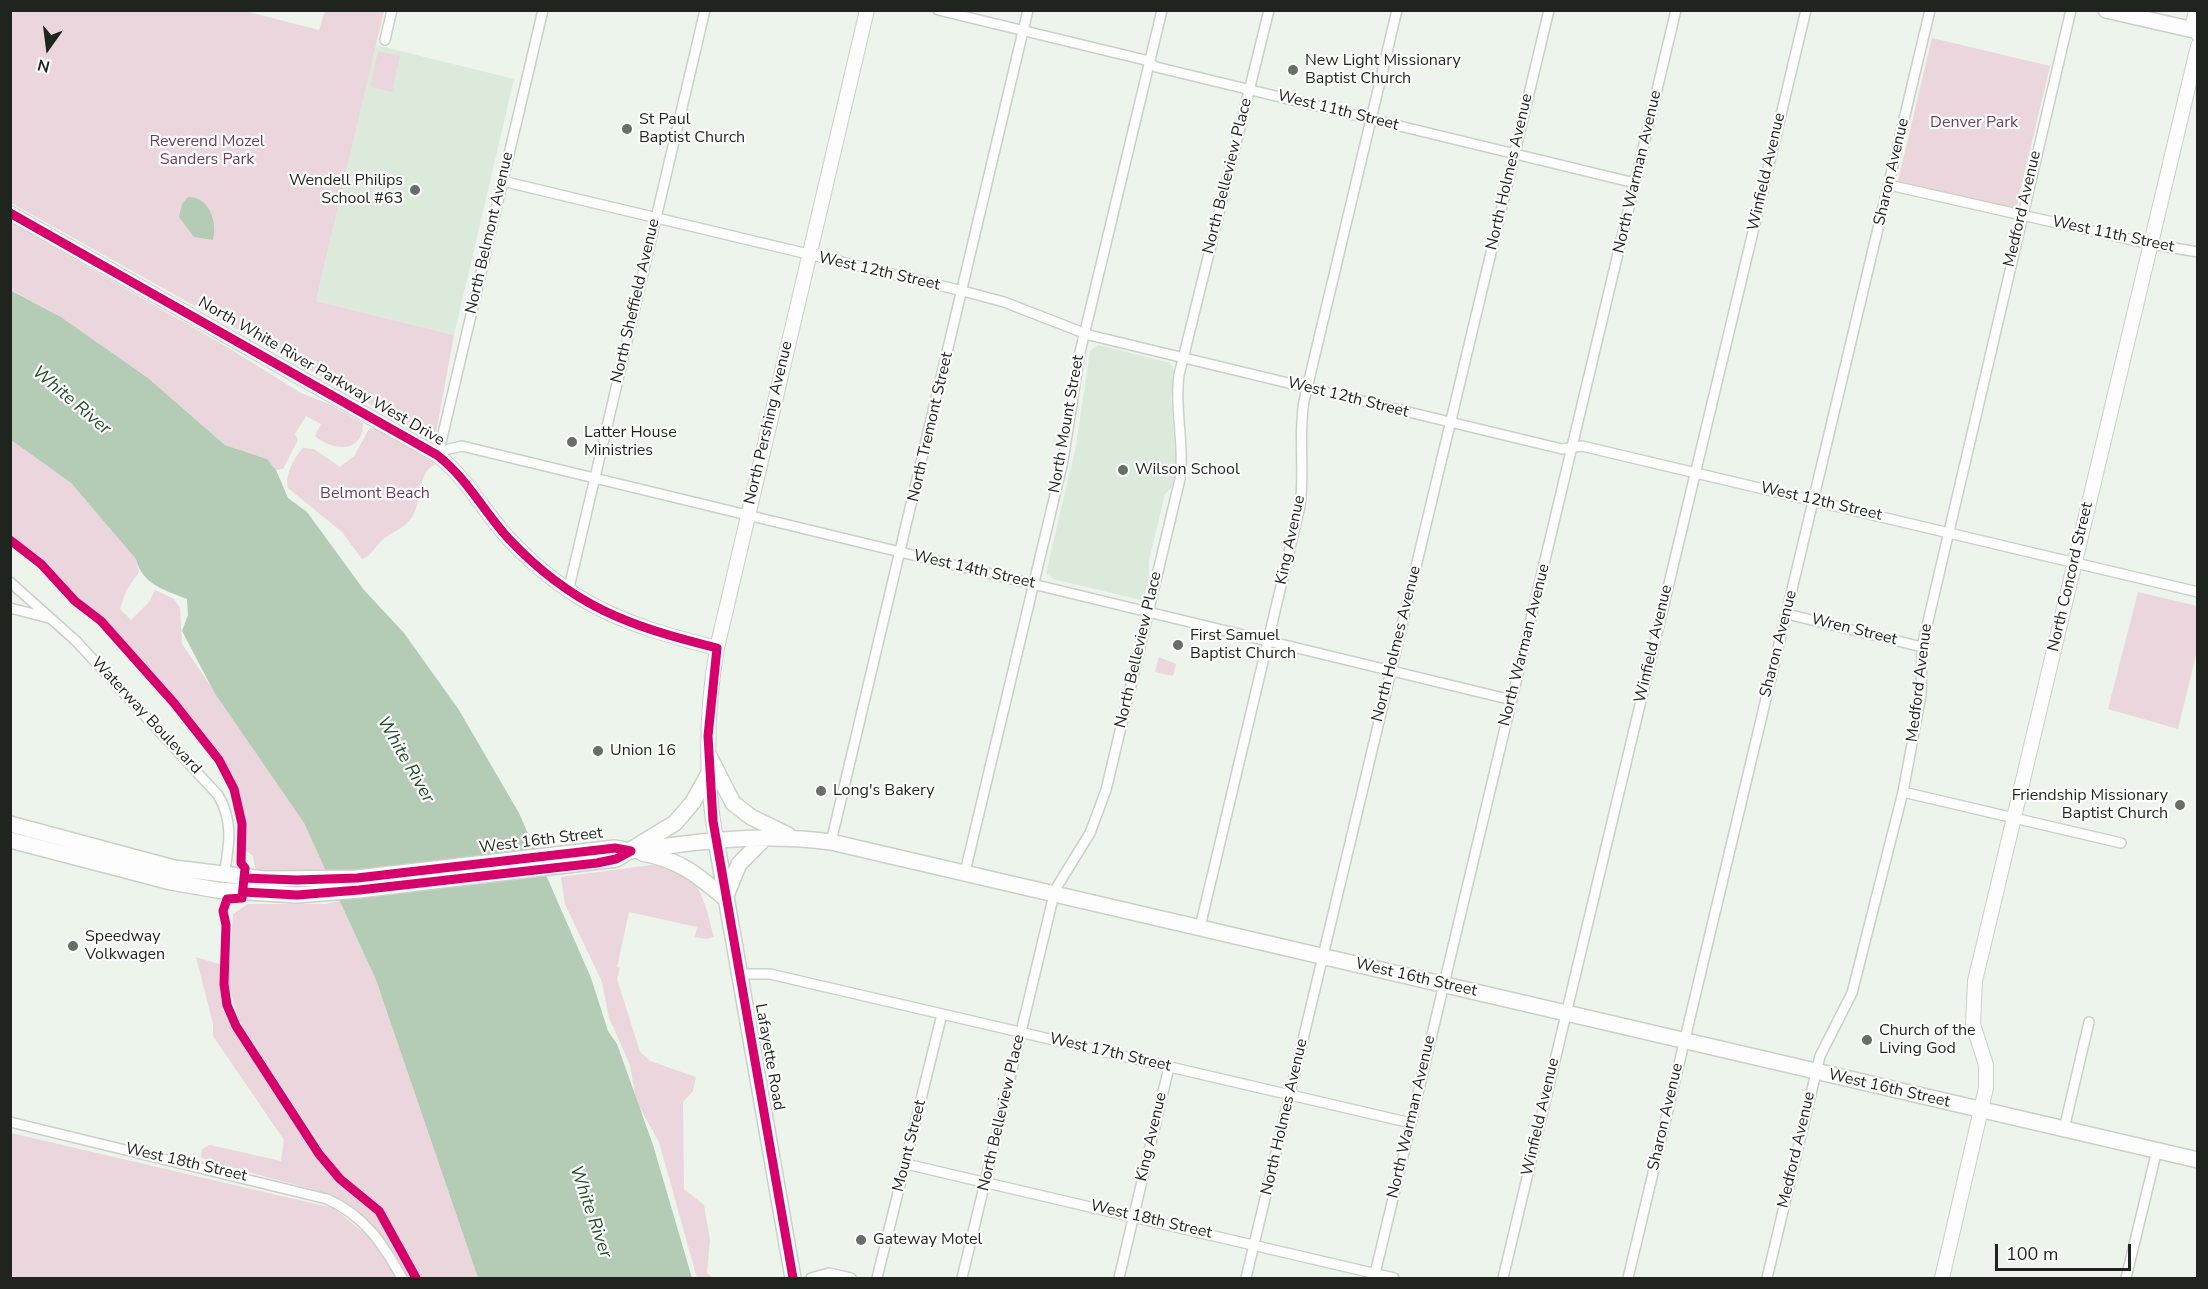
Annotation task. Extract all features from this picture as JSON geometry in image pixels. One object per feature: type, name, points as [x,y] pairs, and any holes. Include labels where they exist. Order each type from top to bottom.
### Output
[{"type":"main road","name":"North Pershing Avenue","points":[[716,840],[709,756],[710,704],[717,648],[867,10]]},
{"type":"main road","points":[[2106,10],[2197,35]]},
{"type":"main road","name":"North Concord Street","points":[[1942,1278],[1983,1110],[1986,1071],[1974,1029],[1972,999],[2150,244],[2197,35],[2193,22],[2196,10]]},
{"type":"main road","name":"North White River Parkway West Drive","points":[[10,213],[438,455],[462,478],[520,550],[568,592],[628,624],[717,648]]},
{"type":"main road","points":[[709,756],[733,803],[751,817],[793,838]]},
{"type":"main road","points":[[631,851],[675,823],[693,802],[709,773]]},
{"type":"main road","name":"West 16th Street","points":[[10,824],[174,868],[297,888]]},
{"type":"main road","points":[[631,851],[665,858],[684,865],[724,898],[739,864],[766,837]]},
{"type":"main road","name":"West 16th Street","points":[[10,840],[171,882],[243,892],[597,857],[616,859],[631,851],[716,840],[766,837],[831,842],[2198,1160]]},
{"type":"main road","name":"Lafayette Road","points":[[716,840],[724,898],[793,1278]]},
{"type":"street","points":[[385,40],[392,10]]},
{"type":"street","name":"North Belmont Avenue","points":[[438,455],[543,10]]},
{"type":"street","name":"North Sheffield Avenue","points":[[568,592],[705,10]]},
{"type":"street","name":"West 11th Street","points":[[938,10],[1371,120],[1635,183]]},
{"type":"street","name":"North Tremont Street","points":[[831,842],[1028,10]]},
{"type":"street","name":"North Mount Street","points":[[965,872],[1067,443],[1084,333],[1162,10]]},
{"type":"street","name":"North Belleview Place","points":[[962,1278],[1054,894],[1089,836],[1101,806],[1148,612],[1180,479],[1182,449],[1177,393],[1183,358],[1269,10]]},
{"type":"street","name":"King Avenue","points":[[1200,927],[1300,506],[1302,473],[1300,427],[1307,387],[1397,10]]},
{"type":"street","name":"North Holmes Avenue","points":[[1246,1278],[1549,10]]},
{"type":"street","name":"North Warman Avenue","points":[[1374,1276],[1676,10]]},
{"type":"street","name":"Winfield Avenue","points":[[1503,1278],[1806,10]]},
{"type":"street","name":"Sharon Avenue","points":[[1628,1278],[1930,10]]},
{"type":"street","name":"Medford Avenue","points":[[1767,1278],[1821,1051],[1856,981],[1903,792],[1921,695],[1922,646],[2071,10]]},
{"type":"street","name":"West 12th Street","points":[[502,182],[963,291],[1004,302],[1084,333],[1450,423],[1565,449],[1582,446],[2198,592]]},
{"type":"street","name":"West 11th Street","points":[[1889,185],[2150,244],[2198,252]]},
{"type":"street","name":"West 14th Street","points":[[438,455],[445,450],[462,446],[1512,700]]},
{"type":"street","name":"Waterway Boulevard","points":[[10,582],[79,645],[220,798],[230,831],[224,875]]},
{"type":"street","points":[[10,608],[52,619]]},
{"type":"street","name":"Wren Street","points":[[1786,614],[1922,646]]},
{"type":"street","points":[[1903,792],[2121,843]]},
{"type":"street","name":"West 17th Street","points":[[739,974],[770,974],[1411,1123]]},
{"type":"street","name":"Mount Street","points":[[877,1278],[942,1014]]},
{"type":"street","points":[[2064,1129],[2089,1022]]},
{"type":"street","name":"King Avenue","points":[[1119,1278],[1169,1066]]},
{"type":"street","name":"West 18th Street","points":[[10,1122],[315,1194],[339,1204],[357,1217],[381,1241],[402,1278]]},
{"type":"street","points":[[2126,1278],[2157,1150]]},
{"type":"street","name":"West 18th Street","points":[[906,1164],[1255,1244],[1374,1276],[1394,1278]]},
{"type":"street","points":[[811,1278],[828,1273],[851,1278]]},
{"type":"shaded area","name":"Wendell Philips School #63","points":[[376,45],[514,79],[454,335],[316,301]]},
{"type":"shaded area","name":"Wilson School","points":[[1098,345],[1170,363],[1175,371],[1171,397],[1176,467],[1172,487],[1165,494],[1149,560],[1149,579],[1144,598],[1141,600],[1053,579],[1046,573],[1076,446],[1090,351]]},
{"type":"green space","name":"Reverend Mozel Sanders Park","points":[[11,11],[245,11],[319,30],[325,11],[384,11],[316,301],[454,335],[436,433],[420,432],[11,203]]},
{"type":"green space","name":"Denver Park","points":[[1932,38],[2050,66],[2016,209],[1898,181]]},
{"type":"green space","points":[[378,51],[400,56],[392,92],[370,87]]},
{"type":"green space","points":[[10,222],[227,347],[301,393],[329,404],[363,423],[362,433],[358,440],[346,447],[330,445],[315,436],[321,424],[306,416],[295,434],[298,440],[283,469],[276,470],[267,459],[225,445],[148,378],[61,317],[11,290]]},
{"type":"green space","name":"Belmont Beach","points":[[374,428],[436,464],[425,473],[418,503],[409,521],[382,540],[370,554],[362,559],[342,532],[288,488],[287,483],[294,461],[303,448],[314,449],[340,467],[354,456],[369,429]]},
{"type":"green space","points":[[11,440],[71,483],[136,559],[139,572],[126,591],[120,609],[131,620],[149,602],[155,590],[174,599],[180,608],[182,644],[304,823],[327,872],[256,871],[253,856],[245,850],[245,824],[238,794],[224,765],[203,735],[111,628],[76,601],[69,588],[11,537]]},
{"type":"green space","points":[[2138,592],[2197,606],[2197,651],[2178,729],[2108,709]]},
{"type":"green space","points":[[1159,657],[1176,664],[1173,676],[1155,672]]},
{"type":"green space","points":[[651,865],[680,871],[697,887],[707,910],[714,937],[706,939],[695,937],[697,927],[629,912],[617,967],[620,968],[617,979],[640,1052],[650,1061],[696,1077],[693,1091],[683,1102],[684,1189],[704,1205],[710,1240],[707,1273],[713,1278],[697,1278],[659,1142],[636,1101],[630,1065],[609,1018],[602,982],[565,904],[561,877]]},
{"type":"green space","points":[[340,901],[376,980],[478,1278],[419,1278],[382,1212],[335,1169],[239,1021],[228,983],[233,914],[248,904],[325,904]]},
{"type":"green space","points":[[196,957],[222,965],[224,996],[244,1043],[331,1171],[374,1208],[415,1278],[409,1278],[379,1232],[353,1207],[319,1191],[211,1162],[201,1157],[202,1149],[210,1145],[281,1161],[284,1140],[213,1036],[213,1024]]},
{"type":"green space","points":[[11,1133],[333,1208],[376,1242],[397,1278],[11,1278]]},
{"type":"water","points":[[188,197],[201,201],[210,212],[214,226],[213,240],[194,237],[179,217],[182,204]]},
{"type":"water","name":"White River","points":[[10,290],[61,317],[148,378],[225,445],[267,459],[276,470],[288,498],[307,512],[364,590],[404,633],[459,710],[519,813],[591,978],[608,1031],[617,1044],[653,1145],[692,1278],[478,1278],[376,980],[304,823],[214,692],[182,631],[188,615],[187,599],[162,589],[143,575],[136,559],[71,483],[11,440]]},
{"type":"cycle path","points":[[10,213],[437,455],[457,474],[509,539],[556,582],[580,598],[629,622],[717,648],[708,736],[713,821],[793,1278]]},
{"type":"cycle path","points":[[10,540],[41,564],[75,601],[101,621],[174,703],[219,760],[234,789],[242,824],[241,863],[245,868],[242,898],[227,899],[223,911],[226,925],[224,984],[227,1005],[236,1026],[319,1154],[340,1179],[379,1211],[416,1278]]},
{"type":"cycle path","points":[[244,878],[297,880],[357,878],[615,848],[631,851]]},
{"type":"cycle path","points":[[243,892],[297,895],[359,890],[597,863],[616,859],[631,851]]},
{"type":"place","name":"New Light Missionary Baptist Church","points":[[1293,70]]},
{"type":"place","name":"St Paul Baptist Church","points":[[627,129]]},
{"type":"place","name":"Wendell Philips School #63","points":[[415,190]]},
{"type":"place","name":"Latter House Ministries","points":[[572,442]]},
{"type":"place","name":"Wilson School","points":[[1123,470]]},
{"type":"place","name":"First Samuel Baptist Church","points":[[1178,645]]},
{"type":"place","name":"Union 16","points":[[598,751]]},
{"type":"place","name":"Long's Bakery","points":[[821,791]]},
{"type":"place","name":"Friendship Missionary Baptist Church","points":[[2180,805]]},
{"type":"place","name":"Speedway Volkwagen","points":[[73,946]]},
{"type":"place","name":"Church of the Living God","points":[[1867,1040]]},
{"type":"place","name":"Gateway Motel","points":[[861,1240]]}]
